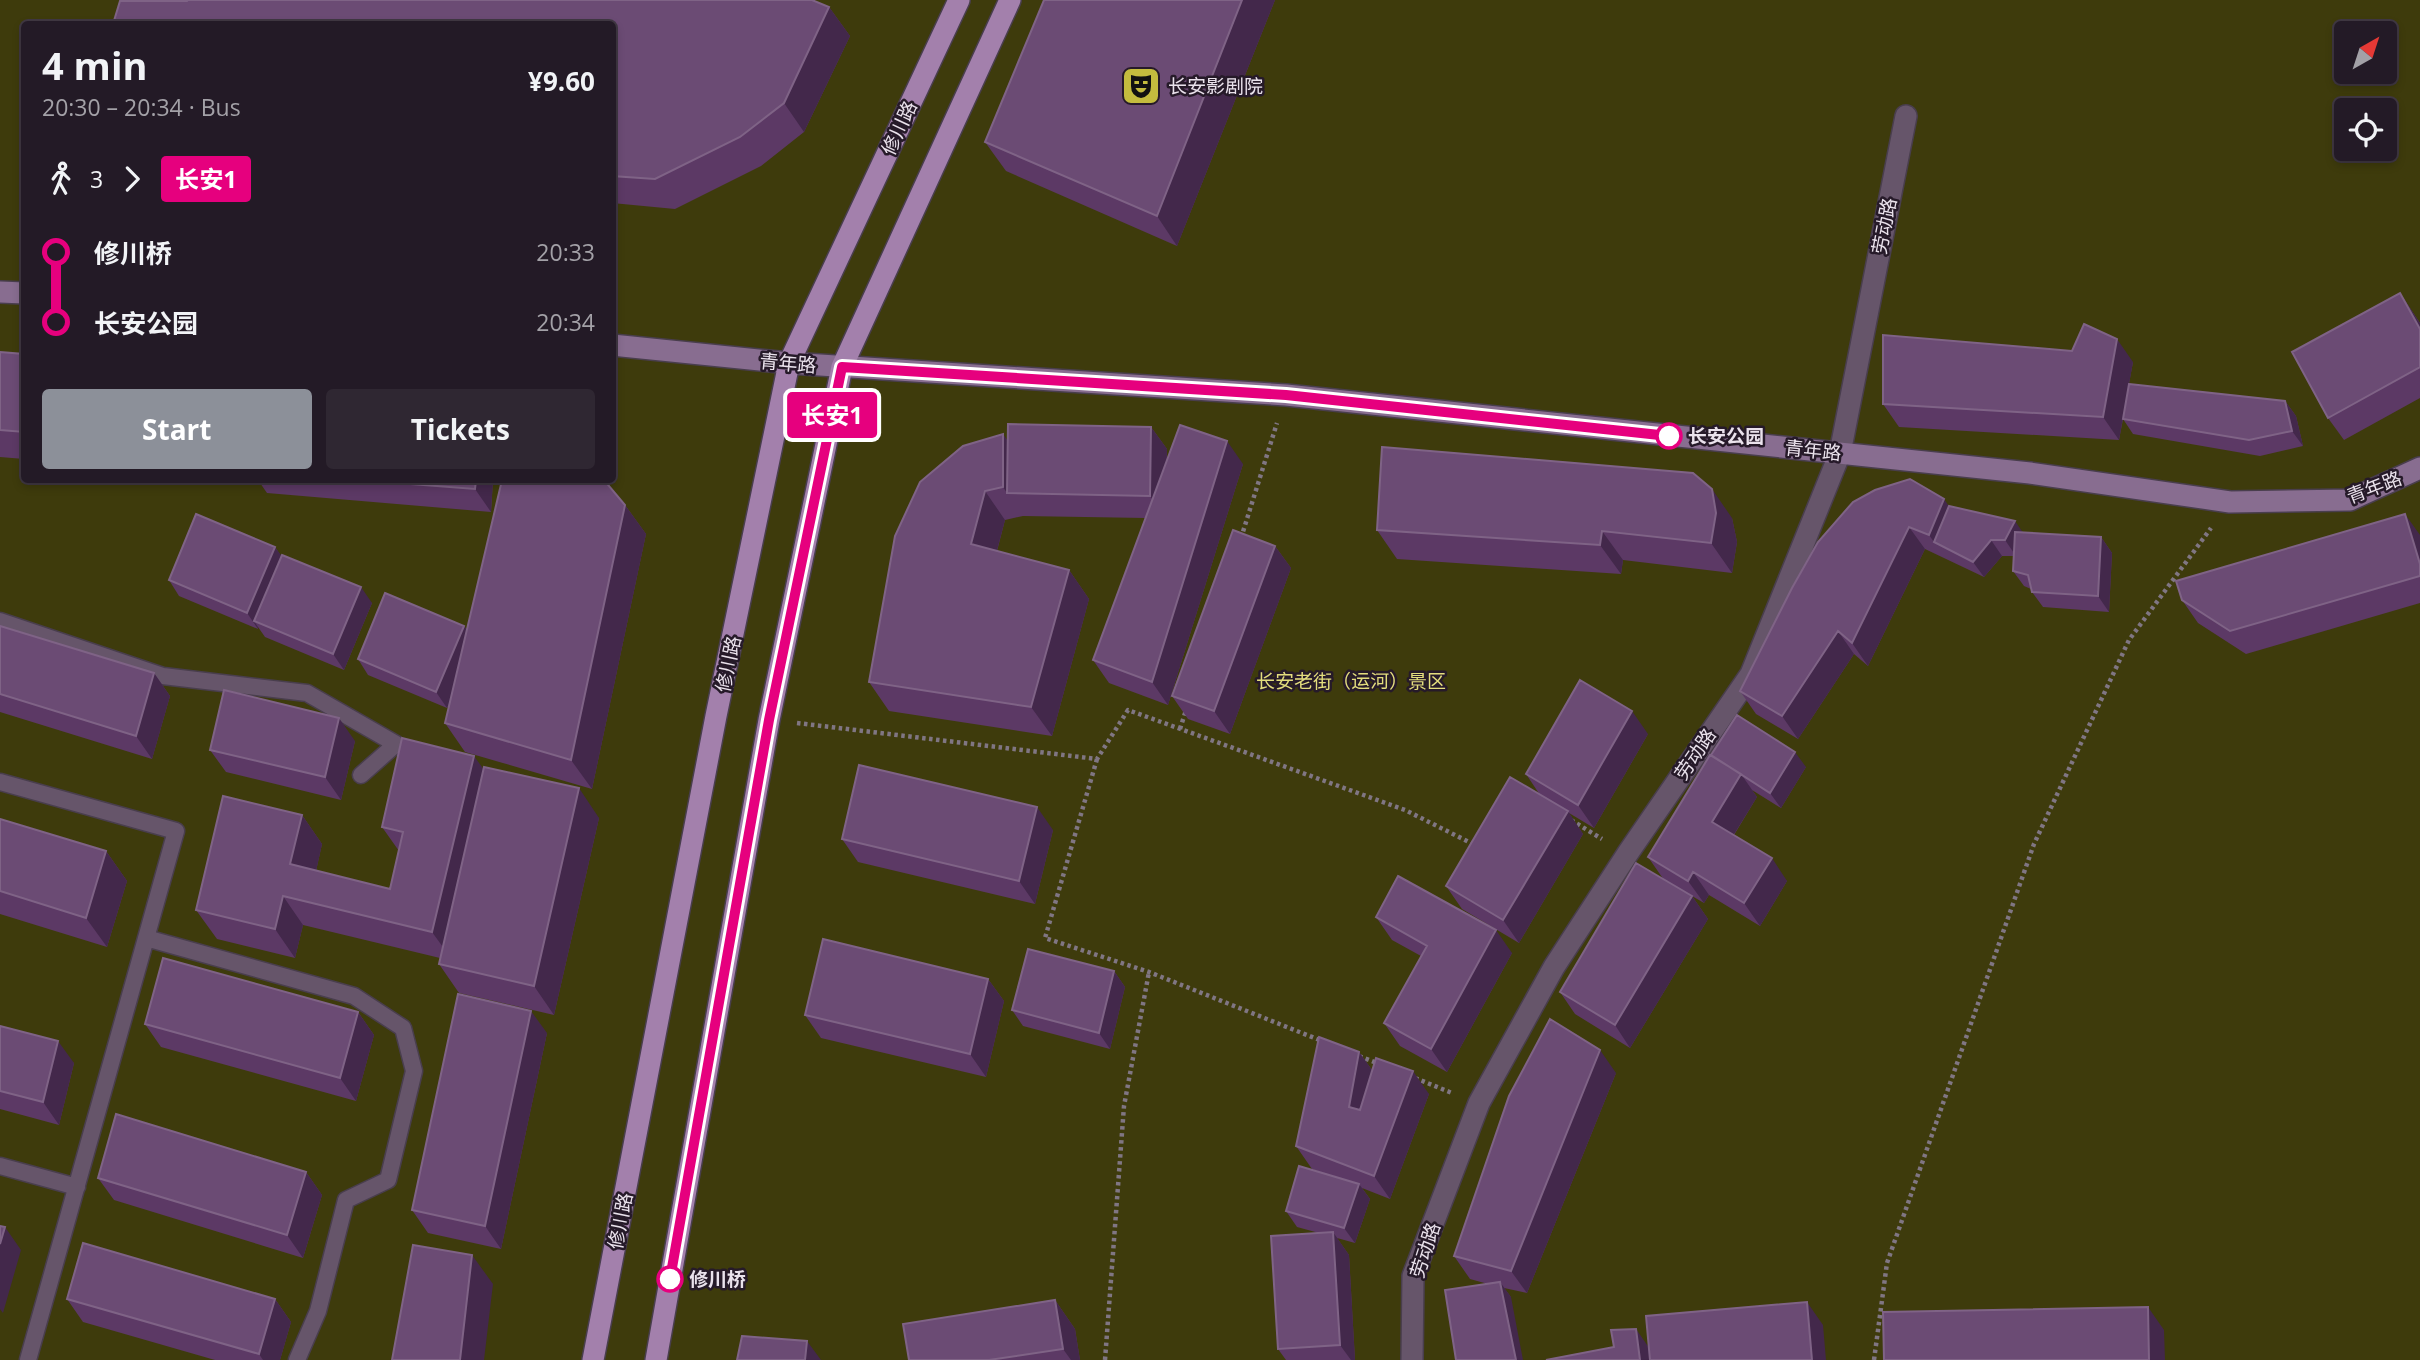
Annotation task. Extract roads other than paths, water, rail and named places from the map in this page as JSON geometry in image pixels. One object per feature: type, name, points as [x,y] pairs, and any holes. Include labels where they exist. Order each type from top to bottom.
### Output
[{"type":"main road","name":"修川路","points":[[593,1360],[716,716],[789,363],[959,0]]},
{"type":"main road","points":[[656,1360],[769,720],[842,367],[1010,0]]},
{"type":"street","name":"劳动路","points":[[1412,1360],[1413,1276],[1479,1104],[1554,967],[1628,853],[1751,674],[1839,453],[1906,116]]},
{"type":"street","points":[[0,292],[21,293]]},
{"type":"street","name":"青年路","points":[[616,345],[842,367],[1286,395],[2030,473],[2230,502],[2350,500],[2420,468]]},
{"type":"lane","points":[[0,621],[163,676],[307,693],[396,744],[361,775]]},
{"type":"lane","points":[[0,782],[176,831],[28,1360]]},
{"type":"lane","points":[[146,939],[354,996],[403,1028],[414,1071],[388,1180],[346,1199],[318,1311],[297,1360]]},
{"type":"lane","points":[[0,1166],[77,1187]]},
{"type":"place","name":"长安影剧院","points":[[1141,86]]},
{"type":"place","name":"长安公园","points":[[1669,436]]},
{"type":"place","name":"修川桥","points":[[670,1279]]},
{"type":"park label","name":"长安老街（运河）景区","points":[[1351,681]]}]
